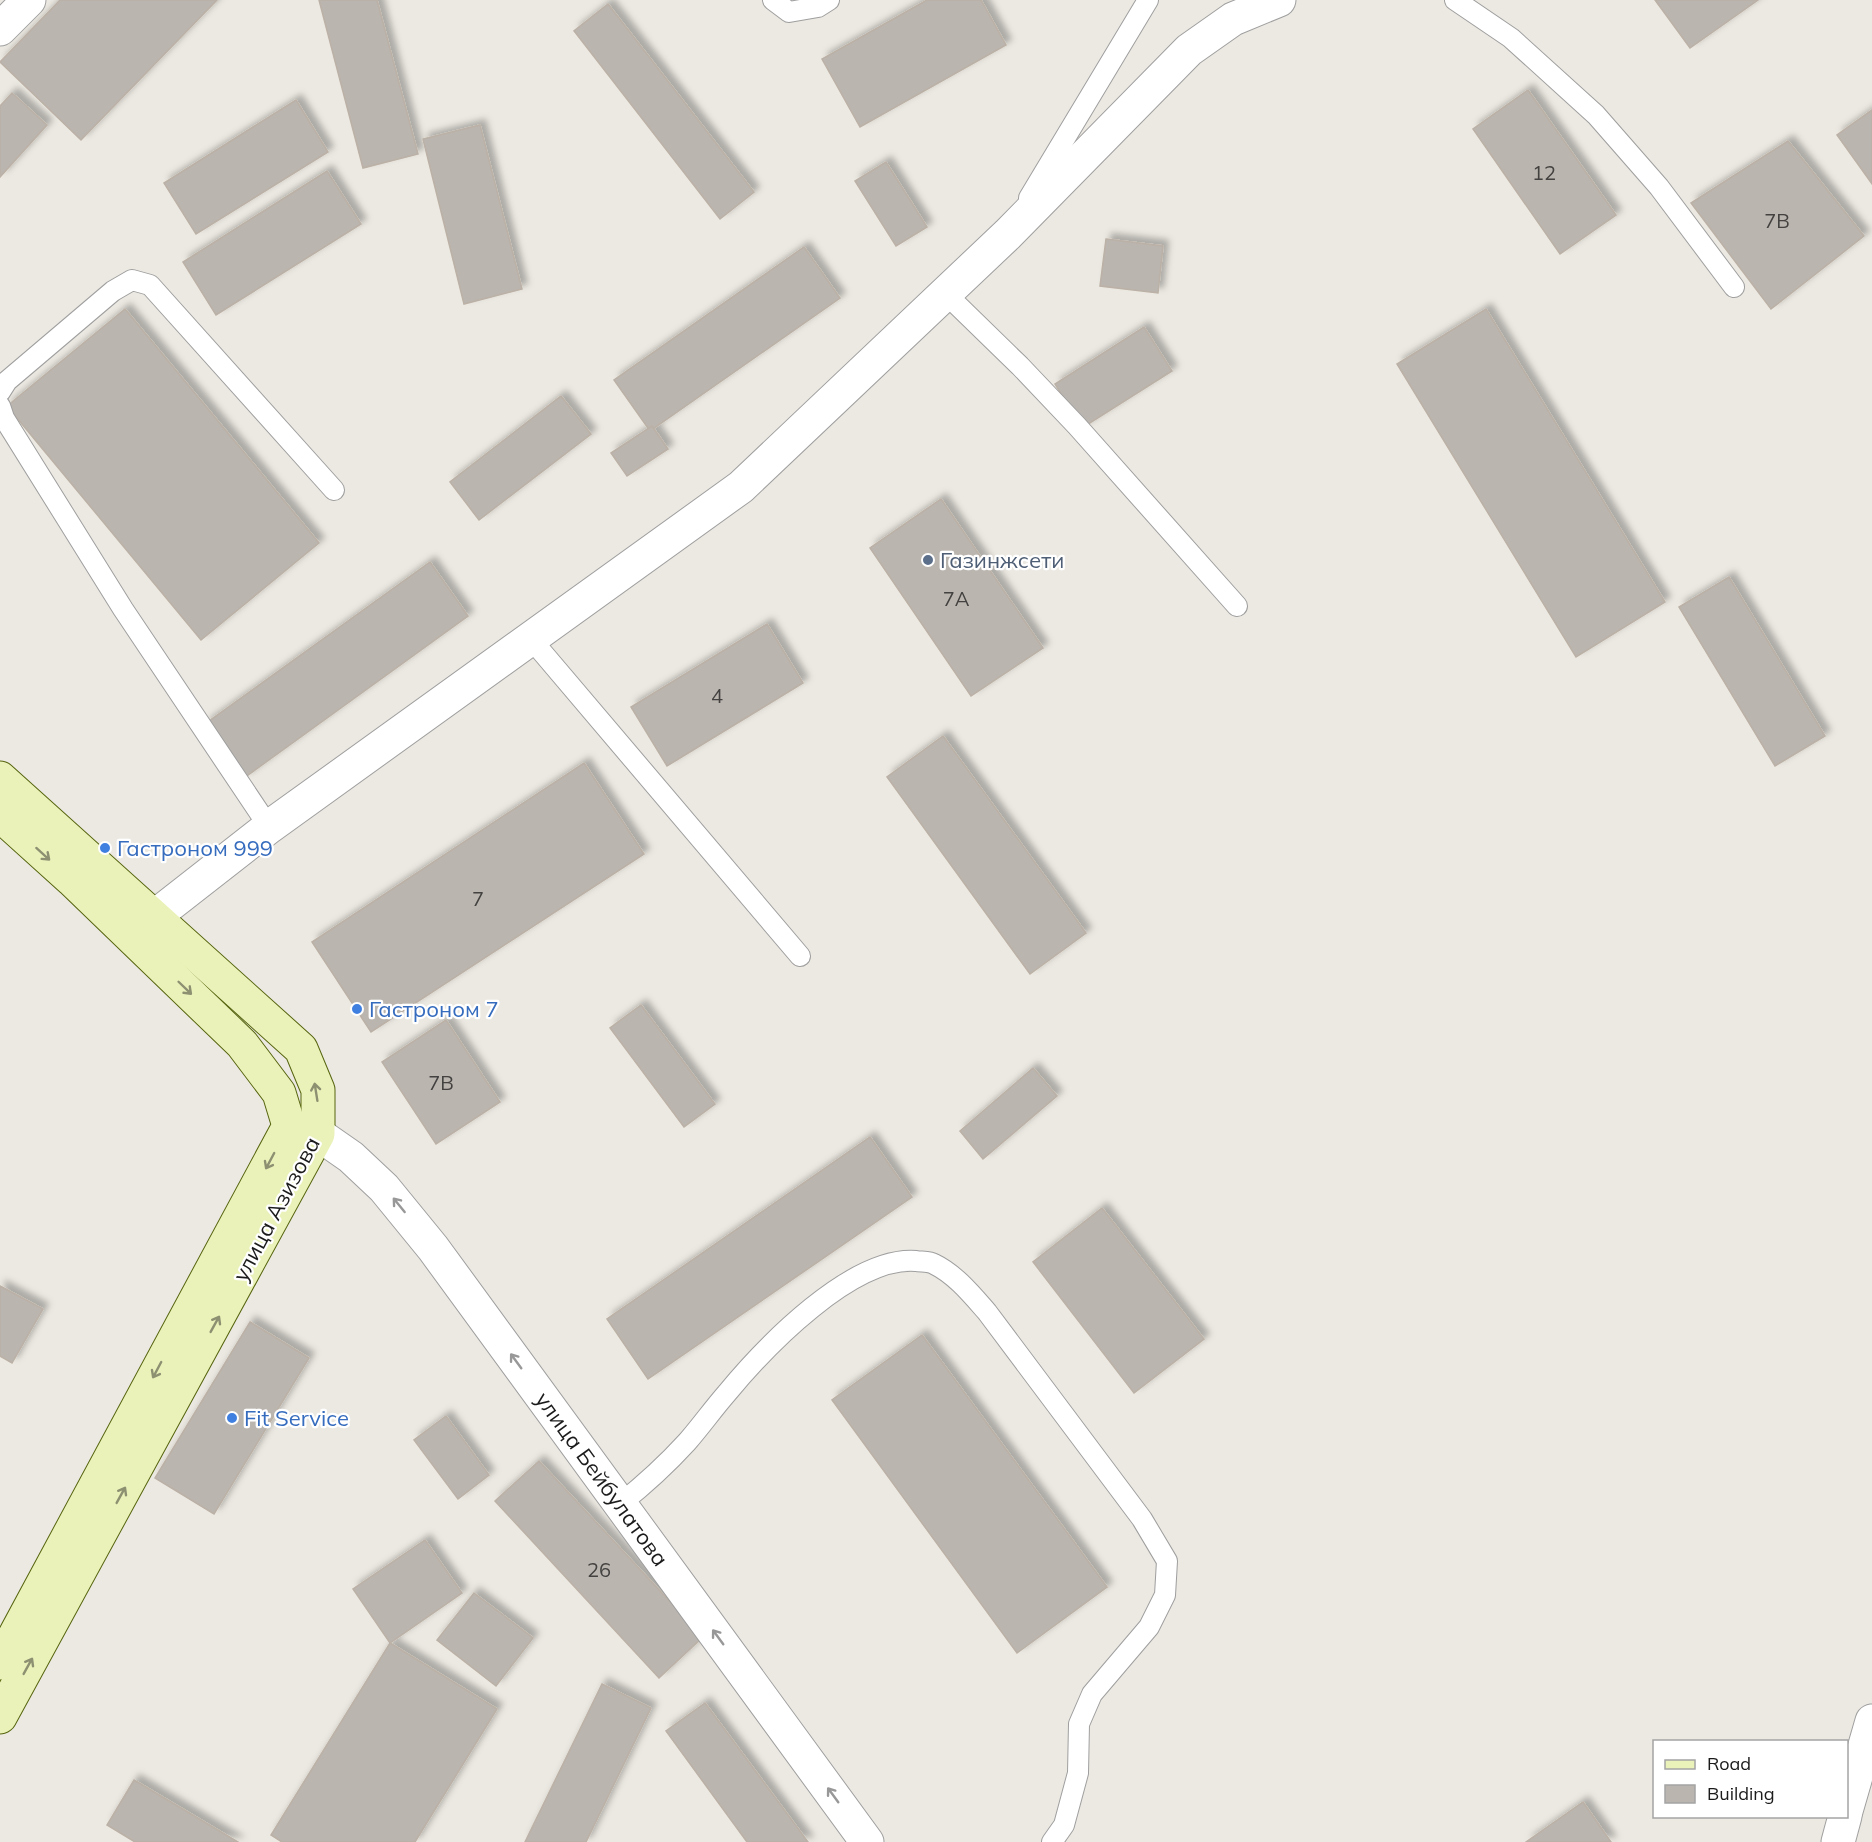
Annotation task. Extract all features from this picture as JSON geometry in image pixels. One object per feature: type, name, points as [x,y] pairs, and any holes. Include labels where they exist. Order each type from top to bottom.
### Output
[{"type":"main road","name":"улица Азизова","points":[[0,778],[301,1049],[318,1090],[318,1134],[0,1718]]},
{"type":"main road","name":"улица Азизова","points":[[0,814],[242,1044],[279,1093],[289,1126],[0,1663]]},
{"type":"street","points":[[0,29],[29,0]]},
{"type":"street","points":[[154,917],[269,827],[741,487],[1008,234],[1189,50],[1233,20],[1279,0]]},
{"type":"street","name":"улица Бейбулатова","points":[[318,1134],[351,1157],[384,1188],[433,1248],[867,1842]]},
{"type":"street","points":[[1848,1806],[1867,1756],[1872,1721]]},
{"type":"street","points":[[1838,1842],[1844,1818]]},
{"type":"lane","points":[[773,0],[789,12],[818,7],[829,0]]},
{"type":"lane","points":[[1008,234],[1148,0]]},
{"type":"lane","points":[[1455,0],[1511,38],[1596,116],[1659,187],[1734,287]]},
{"type":"lane","points":[[0,392],[7,381],[113,291],[132,280],[141,282],[150,285],[334,490]]},
{"type":"lane","points":[[945,293],[1020,366],[1077,426],[1237,606]]},
{"type":"lane","points":[[0,406],[4,418],[123,609],[269,827]]},
{"type":"lane","points":[[531,639],[800,956]]},
{"type":"lane","points":[[620,1504],[652,1479],[687,1442],[778,1336],[842,1285],[880,1266],[905,1260],[932,1263],[964,1286],[987,1312],[1135,1509],[1167,1561],[1165,1595],[1149,1627],[1092,1694],[1079,1724],[1078,1773],[1064,1825],[1052,1842]]},
{"type":"building","points":[[60,0],[217,0],[81,140],[0,62]]},
{"type":"building","points":[[319,0],[377,0],[418,154],[363,168]]},
{"type":"building","points":[[927,0],[981,0],[1006,45],[860,127],[822,59]]},
{"type":"building","points":[[1655,0],[1758,0],[1690,48]]},
{"type":"building","points":[[608,4],[754,192],[720,219],[574,31]]},
{"type":"building","points":[[1528,90],[1616,215],[1560,254],[1473,129]]},
{"type":"building","points":[[12,93],[47,125],[0,177],[0,106]]},
{"type":"building","points":[[296,100],[328,152],[196,234],[164,183]]},
{"type":"building","points":[[1872,110],[1872,184],[1837,135]]},
{"type":"building","points":[[480,125],[522,289],[464,304],[423,139]]},
{"type":"building","points":[[1788,141],[1864,236],[1771,309],[1691,203]]},
{"type":"building","points":[[886,162],[927,227],[896,246],[855,181]]},
{"type":"building","points":[[327,171],[361,224],[216,315],[183,262]]},
{"type":"building","points":[[1106,239],[1163,246],[1158,293],[1100,286]]},
{"type":"building","points":[[804,247],[840,298],[650,431],[614,380]]},
{"type":"building","points":[[125,309],[319,543],[201,640],[7,406]]},
{"type":"building","points":[[1486,309],[1665,602],[1576,657],[1397,364]]},
{"type":"building","points":[[1144,327],[1172,371],[1082,428],[1055,384]]},
{"type":"building","points":[[561,396],[591,434],[479,520],[450,482]]},
{"type":"building","points":[[652,426],[668,449],[627,476],[611,453]]},
{"type":"building","points":[[941,499],[1043,648],[971,696],[870,548]]},
{"type":"building","points":[[430,562],[468,616],[244,778],[205,724]]},
{"type":"building","points":[[1729,577],[1825,736],[1775,766],[1679,607]]},
{"type":"building","points":[[767,624],[803,683],[667,766],[631,707]]},
{"type":"building","points":[[943,736],[1086,933],[1030,974],[887,777]]},
{"type":"building","points":[[584,763],[644,854],[371,1032],[312,942]]},
{"type":"building","points":[[641,1005],[715,1104],[684,1127],[610,1028]]},
{"type":"building","points":[[446,1020],[500,1102],[436,1144],[382,1062]]},
{"type":"building","points":[[1033,1068],[1057,1096],[983,1159],[960,1131]]},
{"type":"building","points":[[870,1137],[912,1197],[648,1379],[607,1319]]},
{"type":"building","points":[[1102,1208],[1204,1339],[1134,1393],[1033,1262]]},
{"type":"building","points":[[0,1286],[43,1309],[12,1363],[0,1356]]},
{"type":"building","name":"Fit Service","points":[[250,1322],[309,1358],[214,1514],[155,1478]]},
{"type":"building","points":[[922,1335],[1107,1587],[1017,1653],[832,1400]]},
{"type":"building","points":[[446,1416],[489,1475],[458,1499],[414,1440]]},
{"type":"building","points":[[539,1461],[703,1637],[659,1678],[495,1501]]},
{"type":"building","points":[[425,1540],[462,1593],[390,1643],[353,1589]]},
{"type":"building","points":[[474,1593],[533,1638],[496,1686],[437,1640]]},
{"type":"building","points":[[390,1643],[497,1709],[415,1842],[282,1842],[271,1835]]},
{"type":"building","points":[[602,1684],[651,1708],[586,1842],[525,1842]]},
{"type":"building","points":[[705,1703],[808,1842],[747,1842],[666,1731]]},
{"type":"building","points":[[134,1780],[238,1842],[135,1842],[107,1825]]},
{"type":"building","points":[[1583,1802],[1611,1842],[1526,1842]]},
{"type":"place","name":"Газинжсети","points":[[928,560]]},
{"type":"place","name":"Гастроном 999","points":[[105,848]]},
{"type":"place","name":"Гастроном 7","points":[[357,1009]]},
{"type":"place","name":"Fit Service","points":[[232,1418]]}]
